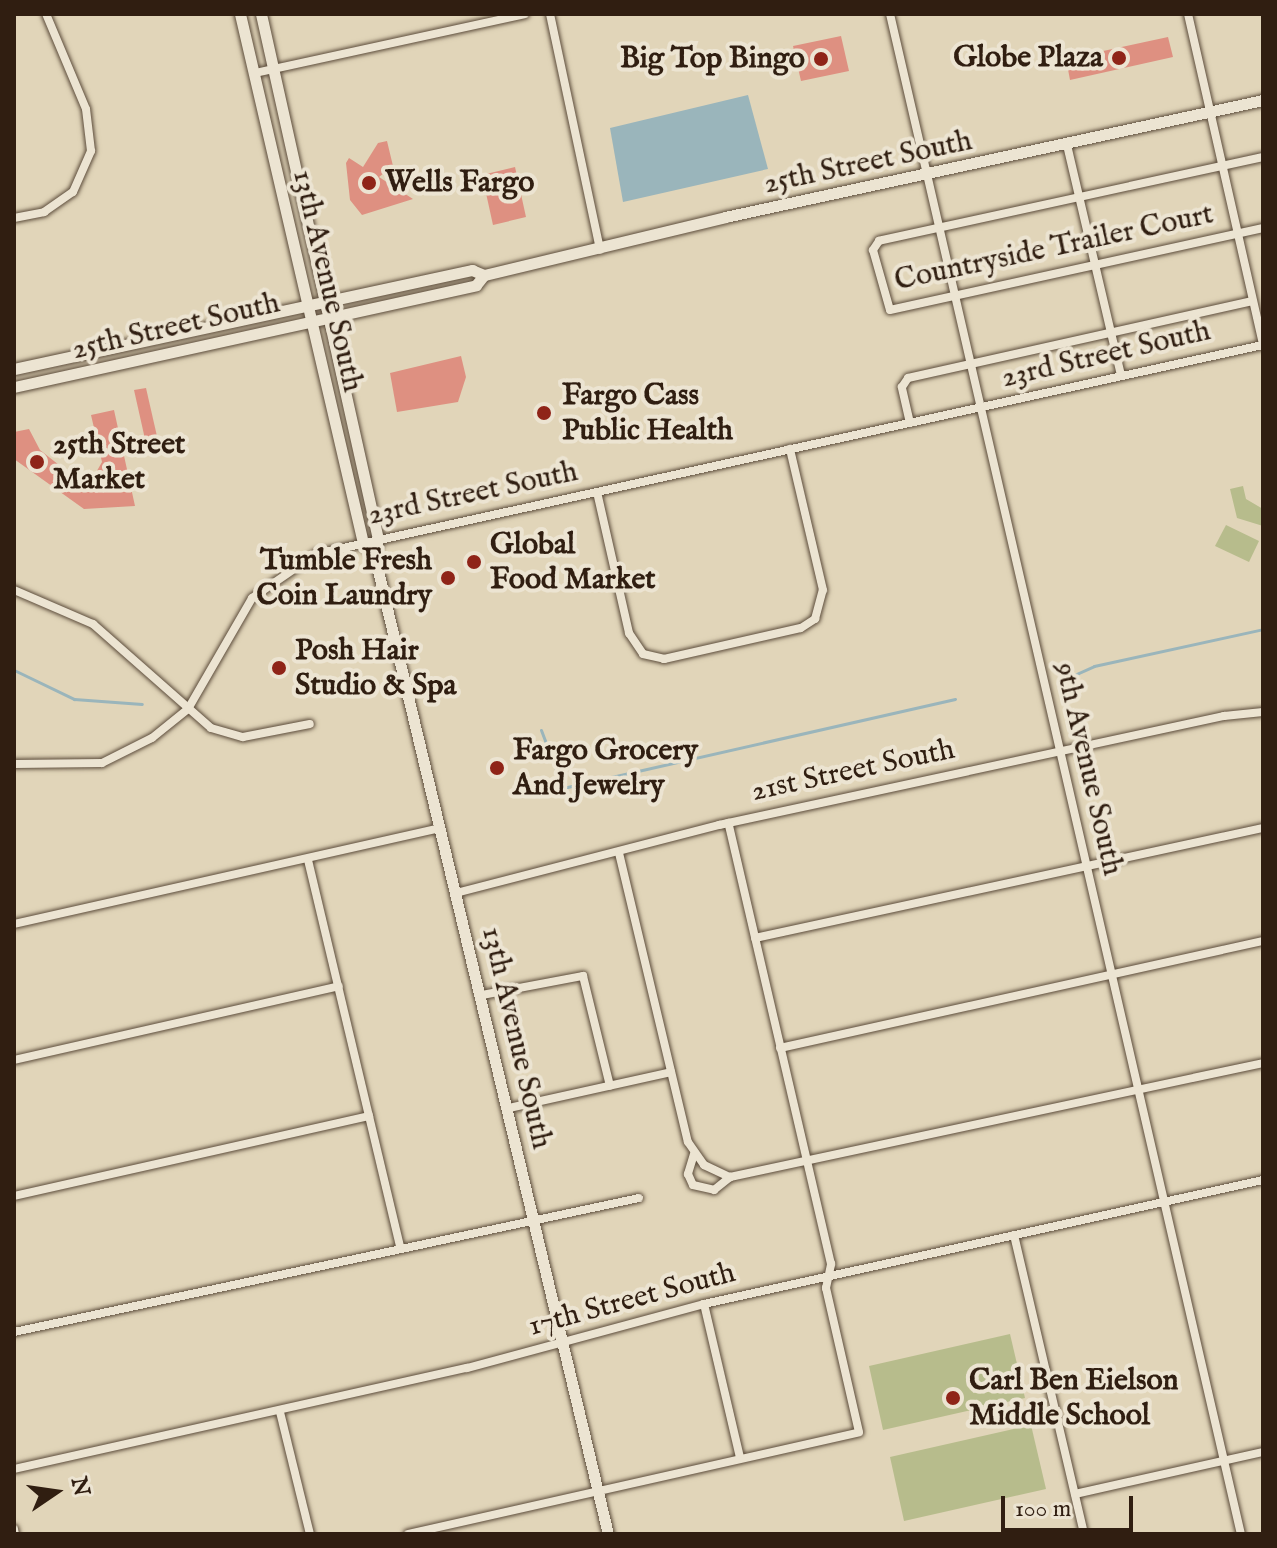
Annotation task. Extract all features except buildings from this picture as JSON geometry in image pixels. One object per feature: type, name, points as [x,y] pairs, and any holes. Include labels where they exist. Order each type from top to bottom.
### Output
[{"type":"main road","name":"13th Avenue South","points":[[240,14],[363,543]]},
{"type":"main road","name":"13th Avenue South","points":[[261,14],[378,539],[374,554],[509,1108],[608,1534]]},
{"type":"main road","name":"25th Street South","points":[[14,369],[472,270],[484,275],[600,251],[1263,100]]},
{"type":"main road","name":"25th Street South","points":[[14,387],[476,285],[484,275]]},
{"type":"main road","points":[[363,543],[374,554]]},
{"type":"street","points":[[14,218],[44,212],[73,192],[91,151],[86,109],[46,14]]},
{"type":"street","points":[[255,73],[525,14]]},
{"type":"street","points":[[550,14],[600,251]]},
{"type":"street","name":"9th Avenue South","points":[[890,14],[1241,1534]]},
{"type":"street","points":[[1188,14],[1263,345]]},
{"type":"street","points":[[1067,145],[1121,376]]},
{"type":"street","name":"Countryside Trailer Court","points":[[1263,157],[874,246],[884,302],[890,310],[1263,228]]},
{"type":"street","points":[[910,423],[902,387],[908,378],[1252,301]]},
{"type":"street","name":"23rd Street South","points":[[14,764],[102,763],[141,745],[188,709],[243,611],[265,584],[299,560],[378,539],[1263,345]]},
{"type":"street","points":[[597,492],[629,633],[648,657],[664,659],[773,634],[815,619],[823,590],[790,449]]},
{"type":"street","points":[[14,590],[93,624],[211,728],[243,737],[310,724]]},
{"type":"street","name":"21st Street South","points":[[456,893],[728,823],[1059,751],[1263,712]]},
{"type":"street","points":[[408,1534],[859,1432],[828,1276],[831,1263],[728,823]]},
{"type":"street","points":[[14,924],[440,828]]},
{"type":"street","points":[[755,938],[1263,828]]},
{"type":"street","points":[[619,853],[671,1072],[694,1154],[693,1185],[714,1190],[730,1177],[808,1163],[1263,1063]]},
{"type":"street","points":[[308,860],[400,1246]]},
{"type":"street","points":[[780,1048],[1263,941]]},
{"type":"street","points":[[482,995],[583,976],[610,1086]]},
{"type":"street","points":[[14,1060],[339,986]]},
{"type":"street","points":[[509,1108],[671,1072]]},
{"type":"street","points":[[14,1196],[369,1116]]},
{"type":"street","points":[[694,1154],[715,1171],[730,1177]]},
{"type":"street","name":"17th Street South","points":[[14,1469],[280,1412],[704,1304],[1263,1180]]},
{"type":"street","points":[[14,1332],[400,1246],[639,1198]]},
{"type":"street","points":[[1014,1235],[1084,1534]]},
{"type":"street","points":[[704,1304],[740,1458]]},
{"type":"street","points":[[280,1412],[310,1534]]},
{"type":"street","points":[[1075,1494],[1263,1452]]},
{"type":"green space","points":[[1243,486],[1246,499],[1263,509],[1263,526],[1237,518],[1230,489]]},
{"type":"green space","points":[[1226,525],[1259,541],[1249,562],[1215,546]]},
{"type":"green space","points":[[1010,1334],[1025,1398],[883,1430],[869,1366]]},
{"type":"green space","points":[[1031,1425],[1046,1489],[904,1521],[890,1457]]},
{"type":"water","points":[[748,95],[768,169],[623,202],[610,128]]},
{"type":"waterway","points":[[1063,680],[1094,666],[1263,629]]},
{"type":"waterway","points":[[14,670],[74,699],[142,704]]},
{"type":"waterway","points":[[541,730],[563,788],[955,699]]},
{"type":"place","name":"Globe Plaza","points":[[1119,58]]},
{"type":"place","name":"Big Top Bingo","points":[[821,59]]},
{"type":"place","name":"Wells Fargo","points":[[369,183]]},
{"type":"place","name":"Fargo Cass Public Health","points":[[544,413]]},
{"type":"place","name":"25th Street Market","points":[[37,462]]},
{"type":"place","name":"Global Food Market","points":[[474,562]]},
{"type":"place","name":"Tumble Fresh Coin Laundry","points":[[448,578]]},
{"type":"place","name":"Posh Hair Studio & Spa","points":[[279,668]]},
{"type":"place","name":"Fargo Grocery And Jewelry","points":[[497,768]]},
{"type":"place","name":"Carl Ben Eielson Middle School","points":[[953,1398]]}]
